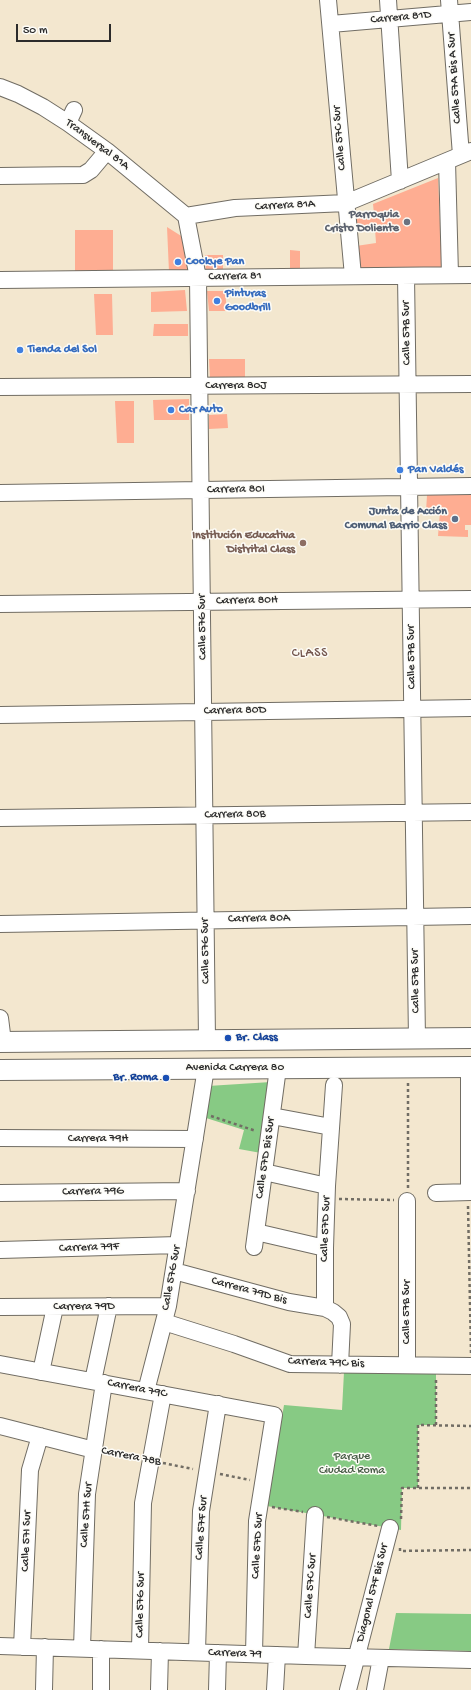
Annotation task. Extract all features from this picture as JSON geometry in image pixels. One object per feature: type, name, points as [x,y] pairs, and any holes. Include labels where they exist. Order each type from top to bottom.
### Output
[{"type":"main road","points":[[2,1042],[471,1038]]},
{"type":"main road","name":"Avenida Carrera 80","points":[[0,1070],[470,1067]]},
{"type":"street","name":"Calle 57C Sur","points":[[328,0],[353,276]]},
{"type":"street","points":[[388,0],[400,182]]},
{"type":"street","name":"Carrera 81D","points":[[330,24],[389,19],[449,7],[471,12]]},
{"type":"street","name":"Calle 57A Bis A Sur","points":[[449,7],[460,156],[450,275]]},
{"type":"street","name":"Transversal 81A","points":[[0,87],[43,107],[71,116],[107,150],[186,216]]},
{"type":"street","points":[[0,176],[83,175],[91,170],[107,150]]},
{"type":"street","name":"Carrera 81A","points":[[186,216],[235,208],[346,203],[460,156]]},
{"type":"street","name":"Calle 57G Sur","points":[[186,216],[198,278],[207,1040]]},
{"type":"street","name":"Carrera 81","points":[[0,280],[471,275]]},
{"type":"street","name":"Calle 57B Sur","points":[[406,276],[417,1039]]},
{"type":"street","name":"Carrera 80J","points":[[0,387],[471,384]]},
{"type":"street","name":"Carrera 80I","points":[[0,493],[471,486]]},
{"type":"street","name":"Carrera 80H","points":[[0,604],[471,599]]},
{"type":"street","name":"Carrera 80D","points":[[0,715],[471,708]]},
{"type":"street","name":"Carrera 80B","points":[[0,818],[471,812]]},
{"type":"street","name":"Carrera 80A","points":[[0,924],[471,916]]},
{"type":"street","points":[[0,1018],[2,1042]]},
{"type":"street","points":[[436,1193],[469,1195],[470,1067]]},
{"type":"street","name":"Calle 57G Sur","points":[[146,1391],[168,1306],[206,1068]]},
{"type":"street","name":"Calle 57D Bis Sur","points":[[278,1068],[255,1240],[325,1248]]},
{"type":"street","name":"Calle 57D Sur","points":[[325,1308],[327,1186],[334,1085]]},
{"type":"street","points":[[272,1116],[331,1127]]},
{"type":"street","name":"Carrera 79H","points":[[0,1138],[195,1139]]},
{"type":"street","points":[[264,1172],[327,1186]]},
{"type":"street","name":"Carrera 79G","points":[[0,1193],[187,1191]]},
{"type":"street","name":"Calle 57B Sur","points":[[407,1365],[408,1201]]},
{"type":"street","name":"Carrera 79F","points":[[0,1250],[178,1245]]},
{"type":"street","name":"Carrera 79D Bis","points":[[174,1271],[289,1302],[325,1308]]},
{"type":"street","name":"Calle 57H Sur","points":[[82,1648],[87,1494],[94,1450],[98,1382],[109,1306]]},
{"type":"street","name":"Carrera 79D","points":[[0,1307],[168,1306]]},
{"type":"street","points":[[41,1372],[55,1307]]},
{"type":"street","points":[[325,1308],[339,1317],[342,1324],[340,1365]]},
{"type":"street","name":"Carrera 79C Bis","points":[[164,1322],[234,1344],[290,1364],[471,1366]]},
{"type":"street","name":"Carrera 79C","points":[[0,1364],[274,1415]]},
{"type":"street","name":"Calle 57G Sur","points":[[140,1650],[143,1503],[163,1394]]},
{"type":"street","name":"Calle 57F Sur","points":[[197,1652],[201,1511],[218,1404]]},
{"type":"street","name":"Calle 57D Sur","points":[[254,1654],[258,1521],[274,1415]]},
{"type":"street","name":"Carrera 78B","points":[[0,1426],[94,1450]]},
{"type":"street","name":"Calle 57I Sur","points":[[22,1647],[30,1470],[40,1436]]},
{"type":"street","name":"Calle 57C Sur","points":[[306,1656],[315,1514]]},
{"type":"street","name":"Diagonal 57F Bis Sur","points":[[348,1690],[390,1528]]},
{"type":"street","name":"Carrera 79","points":[[0,1646],[101,1648],[357,1658],[471,1660]]},
{"type":"street","points":[[44,1690],[45,1647]]},
{"type":"street","points":[[101,1648],[101,1690]]},
{"type":"street","name":"Calle 57G Sur","points":[[159,1690],[160,1651]]},
{"type":"street","points":[[217,1690],[218,1653]]},
{"type":"street","points":[[275,1690],[277,1655]]},
{"type":"street","points":[[375,1690],[381,1658]]},
{"type":"path","points":[[408,1067],[408,1201]]},
{"type":"path","points":[[200,1112],[269,1136]]},
{"type":"path","points":[[469,1195],[471,1356]]},
{"type":"path","points":[[436,1365],[436,1425]]},
{"type":"path","points":[[418,1488],[418,1425],[471,1426]]},
{"type":"path","name":"Carrera 78B","points":[[94,1450],[264,1482]]},
{"type":"path","points":[[402,1488],[471,1488]]},
{"type":"path","points":[[400,1551],[471,1550]]},
{"type":"green space","points":[[271,1082],[261,1153],[239,1149],[244,1130],[203,1117],[208,1086]]},
{"type":"green space","name":"Parque Ciudad Roma","points":[[436,1371],[436,1425],[418,1425],[418,1488],[402,1488],[401,1530],[267,1506],[284,1405],[342,1410],[344,1372]]},
{"type":"green space","points":[[396,1613],[471,1614],[471,1651],[389,1649]]},
{"type":"building","name":"Parroquia Cristo Doliente","points":[[438,178],[442,269],[357,268],[356,246],[376,243],[375,229],[354,232],[352,219],[374,214],[373,204]]},
{"type":"building","points":[[167,227],[186,239],[188,272],[169,272]]},
{"type":"building","points":[[75,230],[113,230],[113,271],[75,272]]},
{"type":"building","points":[[290,250],[300,251],[300,270],[290,270]]},
{"type":"building","points":[[205,255],[223,255],[223,273],[206,272]]},
{"type":"building","points":[[185,290],[187,311],[151,312],[151,292]]},
{"type":"building","name":"Pinturas Goodbrill","points":[[207,291],[225,291],[227,311],[209,311]]},
{"type":"building","points":[[94,294],[112,294],[113,335],[96,335]]},
{"type":"building","points":[[154,324],[188,324],[188,336],[153,336]]},
{"type":"building","points":[[209,359],[245,359],[245,379],[210,379]]},
{"type":"building","name":"Car Auto","points":[[189,399],[189,420],[154,420],[153,400]]},
{"type":"building","points":[[115,401],[134,401],[134,443],[117,443]]},
{"type":"building","points":[[227,414],[228,428],[209,429],[209,415]]},
{"type":"building","name":"Junta de Acción Comunal Barrio Class","points":[[427,495],[471,495],[471,525],[465,525],[465,530],[468,530],[468,537],[438,536],[440,512],[426,512]]},
{"type":"place","name":"Parroquia Cristo Doliente","points":[[407,222]]},
{"type":"place","name":"Cookye Pan","points":[[178,262]]},
{"type":"place","name":"Pinturas Goodbrill","points":[[217,301]]},
{"type":"place","name":"Tienda del Sol","points":[[20,350]]},
{"type":"place","name":"Car Auto","points":[[171,410]]},
{"type":"place","name":"Pan Valdés","points":[[400,470]]},
{"type":"place","name":"Junta de Acción Comunal Barrio Class","points":[[455,519]]},
{"type":"place","name":"Institución Educativa Distrital Class","points":[[303,543]]},
{"type":"place","name":"Br. Class","points":[[228,1038]]},
{"type":"place","name":"Br. Roma","points":[[166,1078]]},
{"type":"district","name":"CLASS","points":[[310,654]]}]
